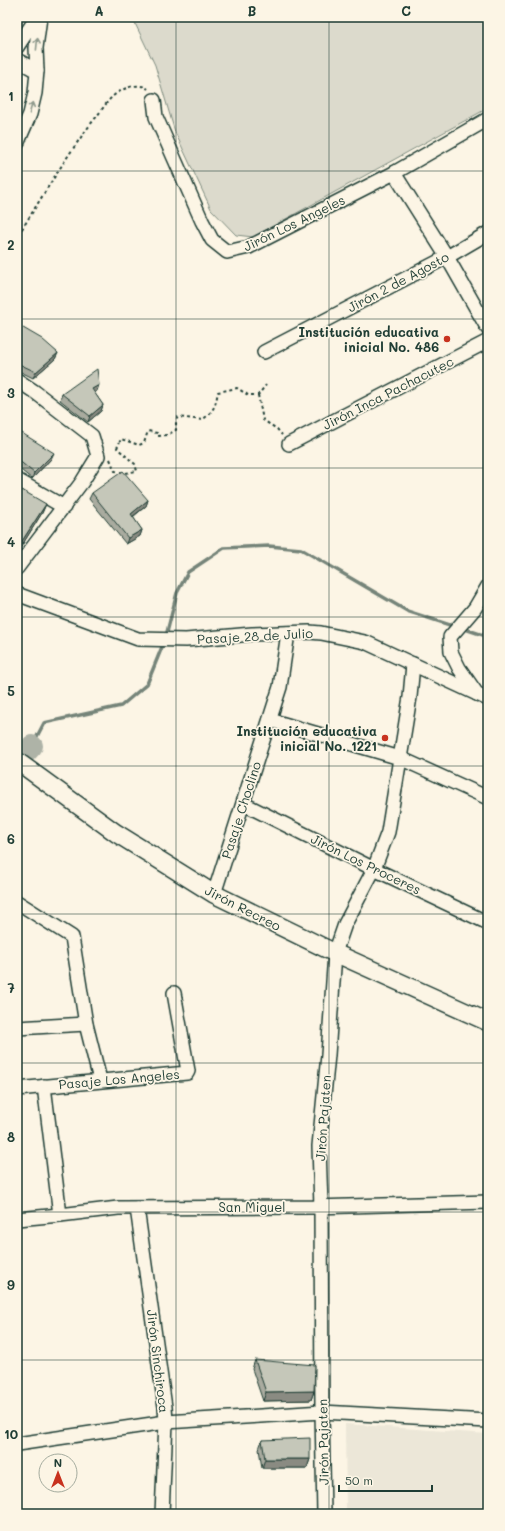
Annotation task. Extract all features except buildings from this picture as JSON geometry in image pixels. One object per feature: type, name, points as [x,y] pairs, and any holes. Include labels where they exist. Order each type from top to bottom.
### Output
[{"type":"main road","name":"Jirón Recreo","points":[[17,761],[48,782],[116,833],[214,894],[335,953],[488,1022]]},
{"type":"street","points":[[17,47],[37,17]]},
{"type":"street","points":[[17,144],[30,114],[36,93],[36,48],[40,17]]},
{"type":"street","points":[[17,60],[37,71]]},
{"type":"street","name":"Jirón Los Angeles","points":[[154,100],[156,117],[202,221],[212,240],[227,252],[249,247],[394,173],[488,119]]},
{"type":"street","points":[[394,173],[447,258],[488,329]]},
{"type":"street","name":"Jirón 2 de Agosto","points":[[264,352],[447,258],[488,234]]},
{"type":"street","name":"Jirón Inca Pachacutec","points":[[289,444],[488,341]]},
{"type":"street","points":[[17,380],[92,436],[98,456],[64,507],[17,568]]},
{"type":"street","points":[[17,480],[64,507]]},
{"type":"street","points":[[483,697],[459,668],[451,652],[450,637],[475,608],[488,586]]},
{"type":"street","name":"Pasaje 28 de Julio","points":[[17,594],[138,639],[186,640],[252,634],[288,633],[320,633],[353,639],[365,642],[483,697]]},
{"type":"street","name":"Pasaje Choclino","points":[[214,894],[234,829],[244,804],[280,687],[288,633]]},
{"type":"street","name":"Jirón Pajaten","points":[[324,1514],[319,1146],[328,1055],[335,953],[345,924],[374,869],[388,832],[413,664]]},
{"type":"street","points":[[270,720],[400,758],[488,798]]},
{"type":"street","name":"Jirón Los Proceres","points":[[244,804],[374,869],[488,923]]},
{"type":"street","points":[[17,902],[71,936],[86,1024],[100,1080]]},
{"type":"street","name":"Pasaje Los Angeles","points":[[17,1089],[100,1080],[186,1074],[188,1071],[174,993]]},
{"type":"street","points":[[17,1028],[86,1024]]},
{"type":"street","points":[[44,1086],[60,1215]]},
{"type":"street","name":"San Miguel","points":[[17,1219],[118,1208],[321,1207],[488,1202]]},
{"type":"street","name":"Jirón Sinchiroca","points":[[138,1208],[165,1407],[166,1422],[162,1514]]},
{"type":"street","points":[[17,1444],[166,1422],[322,1412],[488,1421]]},
{"type":"path","points":[[17,233],[22,229],[78,141],[113,97],[126,88],[135,85],[145,86],[154,94],[154,100]]},
{"type":"path","points":[[266,385],[258,395],[263,420],[277,430],[289,444]]},
{"type":"path","points":[[98,456],[110,457],[115,471],[125,473],[137,471],[135,464],[117,448],[121,440],[139,445],[144,443],[148,431],[157,432],[158,436],[164,436],[176,430],[176,420],[178,417],[202,420],[212,413],[216,406],[218,392],[237,388],[248,395],[258,395]]},
{"type":"shaded area","points":[[132,17],[488,17],[488,108],[253,237],[236,235],[211,209],[175,132],[155,65]]},
{"type":"shaded area","points":[[345,1424],[488,1434],[488,1514],[346,1514]]},
{"type":"waterway","points":[[166,636],[177,593],[188,572],[224,548],[269,546],[301,549],[407,611],[456,627]]},
{"type":"waterway","points":[[462,628],[483,635],[488,635]]},
{"type":"waterway","points":[[32,746],[44,723],[121,706],[147,684],[164,642]]},
{"type":"waterway","points":[[17,762],[32,746]]},
{"type":"place","name":"Institución educativa inicial No. 486","points":[[447,339]]},
{"type":"place","name":"Institución educativa inicial No. 1221","points":[[385,738]]}]
